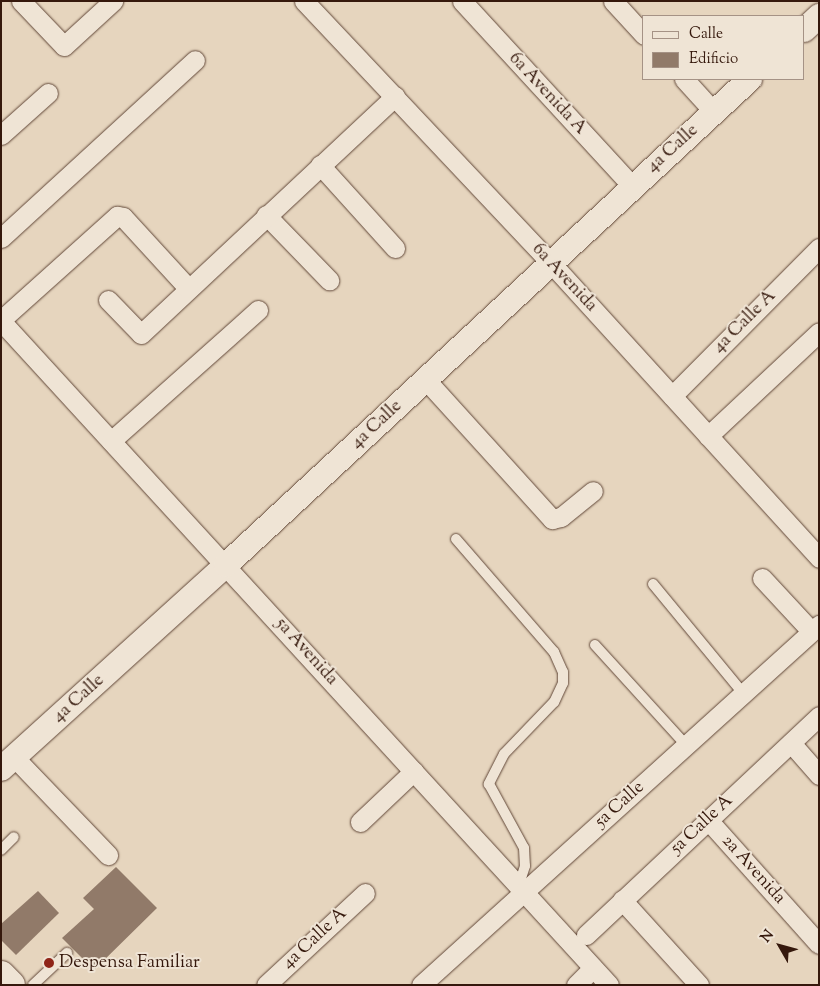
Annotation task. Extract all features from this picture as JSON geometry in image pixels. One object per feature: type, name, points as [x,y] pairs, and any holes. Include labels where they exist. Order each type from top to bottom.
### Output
[{"type":"main road","points":[[1,975],[10,985]]},
{"type":"street","points":[[21,1],[64,46],[113,1]]},
{"type":"street","name":"6a Avenida","points":[[304,1],[551,263],[819,558]]},
{"type":"street","name":"6a Avenida A","points":[[462,1],[632,186]]},
{"type":"street","points":[[616,2],[642,32]]},
{"type":"street","points":[[805,29],[819,16]]},
{"type":"street","points":[[1,238],[195,60]]},
{"type":"street","points":[[685,80],[714,112]]},
{"type":"street","name":"4a Calle","points":[[8,763],[226,565],[632,186],[749,80]]},
{"type":"street","points":[[1,135],[48,93]]},
{"type":"street","points":[[108,300],[140,334],[395,96]]},
{"type":"street","points":[[320,165],[395,248]]},
{"type":"street","points":[[266,215],[328,280]]},
{"type":"street","points":[[1,320],[117,216],[122,217],[188,288]]},
{"type":"street","name":"4a Calle A","points":[[672,396],[819,248]]},
{"type":"street","points":[[111,441],[258,310]]},
{"type":"street","name":"5a Avenida","points":[[1,320],[609,985]]},
{"type":"street","points":[[708,436],[819,332]]},
{"type":"street","points":[[426,380],[552,519],[561,517],[593,491]]},
{"type":"street","points":[[762,578],[815,628]]},
{"type":"street","name":"5a Calle","points":[[420,985],[521,890],[686,745],[815,628]]},
{"type":"street","name":"5a Calle A","points":[[586,935],[819,716]]},
{"type":"street","points":[[791,743],[819,775]]},
{"type":"street","points":[[8,763],[108,855]]},
{"type":"street","points":[[360,822],[414,771]]},
{"type":"street","name":"2a Avenida","points":[[708,820],[819,944]]},
{"type":"street","name":"4a Calle A","points":[[266,985],[365,893]]},
{"type":"street","points":[[622,900],[699,985]]},
{"type":"street","points":[[576,985],[593,968]]},
{"type":"lane","points":[[456,539],[554,652],[563,672],[563,683],[554,702],[504,754],[489,784],[524,848],[525,866],[521,890]]},
{"type":"lane","points":[[653,584],[743,693]]},
{"type":"lane","points":[[596,645],[686,745]]},
{"type":"lane","points":[[1,850],[14,837]]},
{"type":"lane","points":[[33,985],[67,952]]},
{"type":"building","points":[[116,867],[157,908],[94,970],[62,938],[94,909],[83,898]]},
{"type":"building","points":[[38,891],[59,913],[16,955],[1,940],[1,924]]},
{"type":"place","name":"Despensa Familiar","points":[[49,963]]}]
